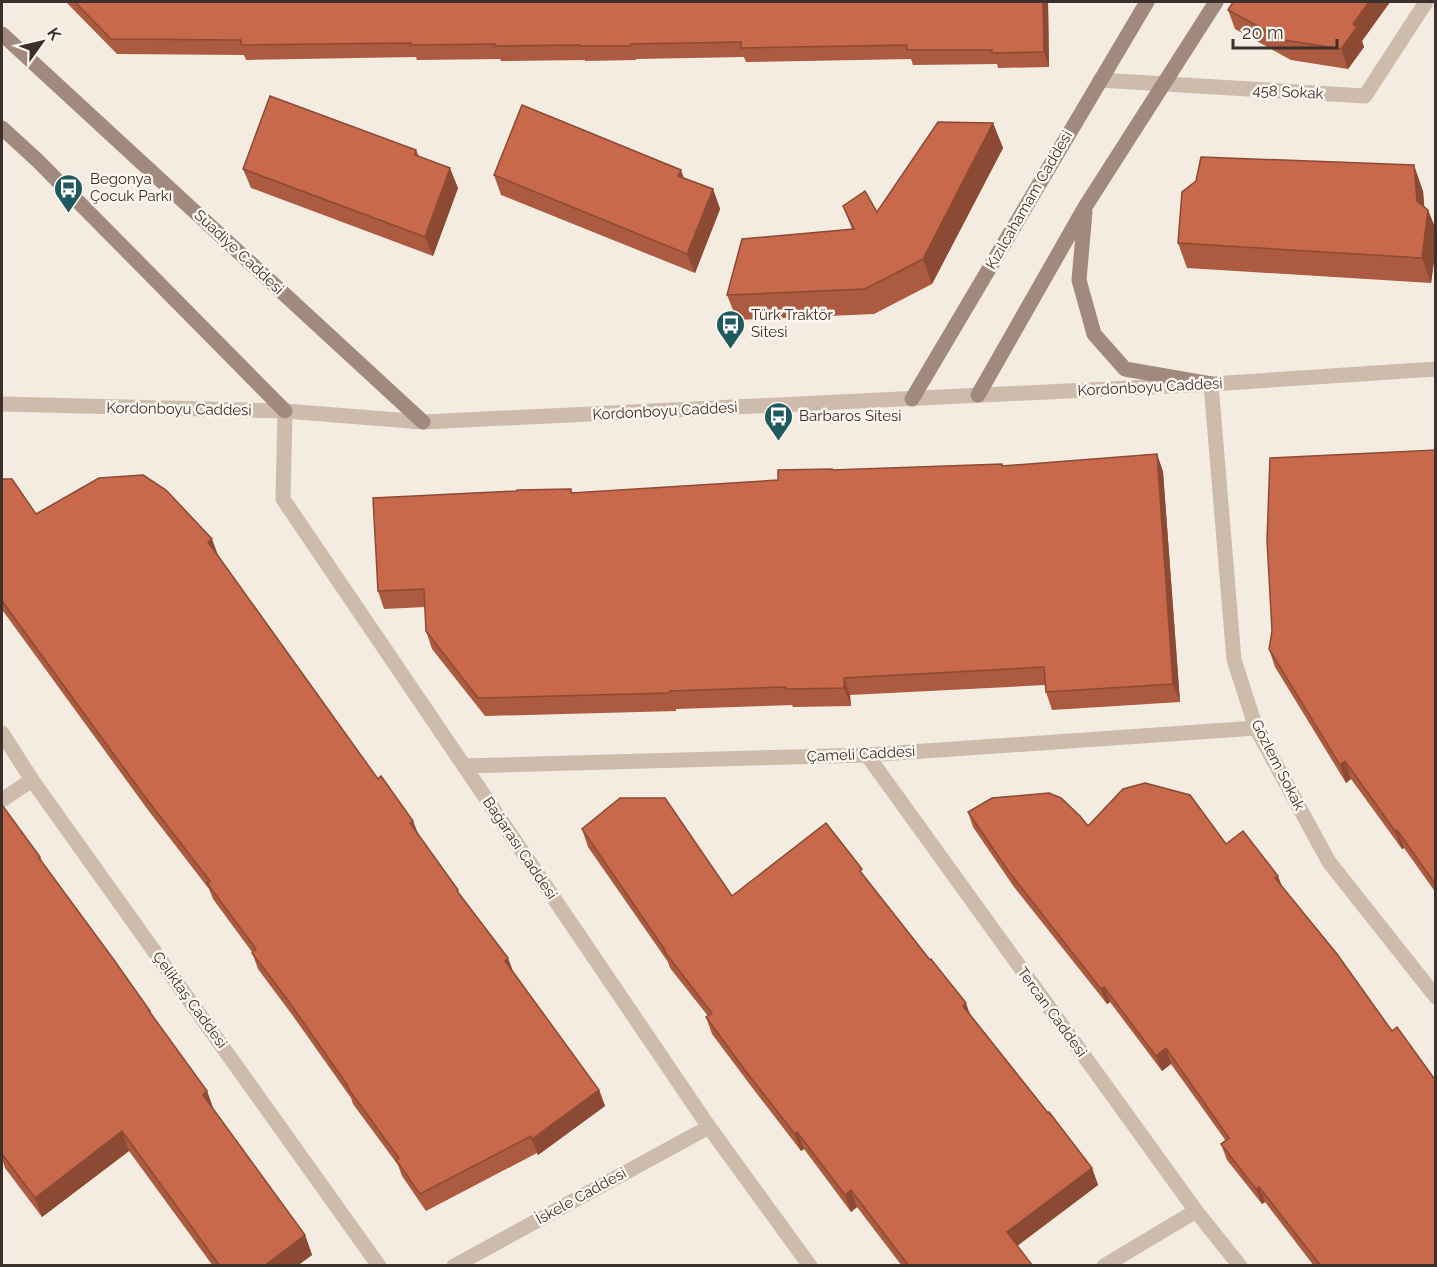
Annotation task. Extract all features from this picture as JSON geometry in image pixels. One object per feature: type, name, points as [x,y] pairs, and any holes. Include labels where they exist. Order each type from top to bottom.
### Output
[{"type":"main road","name":"Kızılcahamam Caddesi","points":[[912,399],[1147,2]]},
{"type":"main road","points":[[978,395],[1085,207],[1216,2]]},
{"type":"main road","name":"Suadiye Caddesi","points":[[2,34],[423,422]]},
{"type":"main road","points":[[2,128],[38,161],[285,411]]},
{"type":"main road","points":[[1085,207],[1079,280],[1094,334],[1125,369],[1211,384]]},
{"type":"street","name":"458 Sokak","points":[[1100,80],[1365,96],[1426,2]]},
{"type":"street","name":"Kordonboyu Caddesi","points":[[2,405],[285,411],[423,422],[1211,384],[1436,369]]},
{"type":"street","name":"Gözlem Sokak","points":[[1211,384],[1234,660],[1256,728],[1329,862],[1436,997]]},
{"type":"street","name":"Bağarası Caddesi","points":[[285,411],[283,499],[708,1127],[810,1266]]},
{"type":"street","name":"Çameli Caddesi","points":[[464,766],[867,755],[1256,728]]},
{"type":"street","name":"Çeliktaş Caddesi","points":[[2,733],[32,780],[379,1266]]},
{"type":"street","name":"Tercan Caddesi","points":[[867,755],[1196,1211],[1240,1266]]},
{"type":"street","points":[[2,800],[32,780]]},
{"type":"street","name":"İskele Caddesi","points":[[454,1266],[708,1127]]},
{"type":"street","points":[[1104,1266],[1196,1211]]},
{"type":"building","points":[[75,2],[1043,2],[1044,52],[907,50],[907,45],[741,48],[741,42],[631,44],[631,46],[411,45],[411,43],[241,45],[241,40],[111,39]]},
{"type":"building","points":[[1233,2],[1369,2],[1353,24],[1357,27],[1341,49],[1284,40],[1228,10]]},
{"type":"building","points":[[270,96],[416,150],[415,155],[450,168],[425,237],[243,169]]},
{"type":"building","points":[[522,105],[681,170],[678,176],[713,189],[687,254],[494,175]]},
{"type":"building","points":[[938,122],[993,123],[923,259],[865,289],[727,295],[742,239],[854,229],[843,206],[865,191],[877,212]]},
{"type":"building","points":[[1201,157],[1414,165],[1417,201],[1428,210],[1422,258],[1178,243],[1182,192],[1196,181]]},
{"type":"building","points":[[1436,450],[1436,885],[1345,761],[1340,765],[1269,649],[1272,631],[1267,540],[1270,458]]},
{"type":"building","points":[[1157,454],[1173,684],[1046,692],[1044,667],[844,678],[844,688],[786,689],[786,687],[670,691],[670,693],[478,698],[426,631],[424,589],[378,591],[373,498],[517,490],[571,489],[571,493],[778,480],[778,470],[1002,464],[1002,466]]},
{"type":"building","points":[[143,475],[166,490],[212,539],[208,542],[378,779],[381,776],[413,821],[410,823],[457,891],[508,958],[505,961],[599,1090],[532,1139],[531,1136],[420,1194],[396,1160],[399,1158],[252,953],[256,949],[207,883],[210,881],[142,793],[2,601],[2,479],[12,479],[36,514],[99,478]]},
{"type":"building","points":[[1145,783],[1190,795],[1226,844],[1243,831],[1278,876],[1275,878],[1337,954],[1392,1031],[1397,1027],[1436,1081],[1436,1266],[1321,1266],[1259,1187],[1256,1189],[1221,1144],[1229,1138],[1166,1048],[1156,1056],[1104,987],[1101,989],[1009,872],[968,812],[992,798],[1049,793],[1061,798],[1088,826],[1123,789]]},
{"type":"building","points":[[620,798],[665,798],[732,896],[826,823],[862,869],[860,871],[966,1003],[963,1006],[1092,1168],[1007,1232],[1032,1265],[909,1266],[851,1190],[845,1195],[797,1132],[795,1134],[744,1069],[706,1017],[712,1013],[664,951],[582,829]]},
{"type":"building","points":[[2,805],[207,1091],[203,1095],[305,1235],[264,1266],[220,1266],[122,1131],[35,1198],[2,1154]]},
{"type":"place","name":"Begonya Çocuk Parkı","points":[[69,214]]},
{"type":"place","name":"Türk Traktör Sitesi","points":[[730,350]]},
{"type":"place","name":"Barbaros Sitesi","points":[[778,442]]}]
